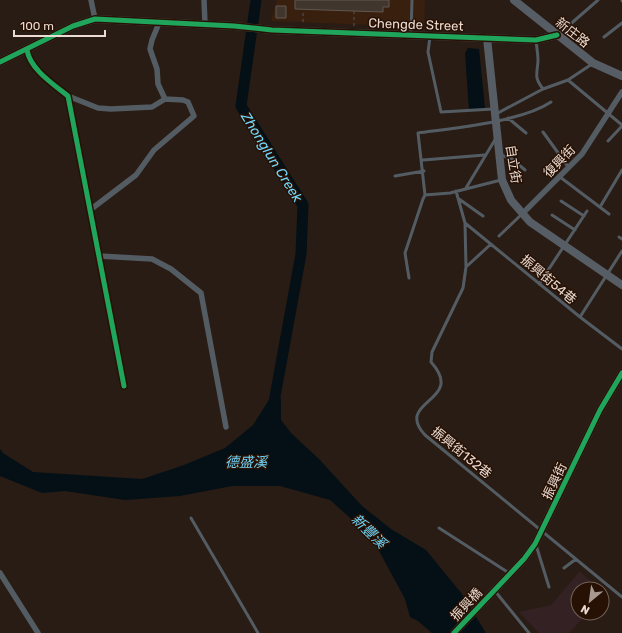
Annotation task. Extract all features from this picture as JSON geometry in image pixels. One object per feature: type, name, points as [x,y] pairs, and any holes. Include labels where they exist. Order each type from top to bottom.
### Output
[{"type":"street","points":[[91,0],[95,19]]},
{"type":"street","points":[[0,62],[73,26],[95,19],[204,24],[204,0]]},
{"type":"street","name":"新庄路","points":[[514,0],[593,62],[622,76]]},
{"type":"street","points":[[159,22],[150,49],[157,69],[158,84],[165,99]]},
{"type":"street","name":"Chengde Street","points":[[204,24],[272,30],[536,40],[557,35]]},
{"type":"street","name":"自立街","points":[[487,38],[494,115],[501,155],[502,180],[511,200],[522,214],[622,285]]},
{"type":"street","points":[[27,50],[28,58],[35,67],[68,96],[98,108],[111,109],[152,107],[165,99],[182,100],[188,102],[194,116],[154,150],[136,175],[90,210]]},
{"type":"street","name":"復興街","points":[[522,214],[582,154],[622,92]]},
{"type":"street","points":[[68,96],[124,386]]},
{"type":"street","points":[[99,256],[152,259],[171,269],[200,293],[226,427]]},
{"type":"street","name":"振興街","points":[[494,590],[535,544],[600,410],[621,376]]},
{"type":"street","points":[[0,572],[38,633]]},
{"type":"street","name":"振興橋","points":[[454,633],[494,590]]},
{"type":"lane","points":[[411,35],[412,0]]},
{"type":"lane","points":[[557,35],[598,0]]},
{"type":"lane","points":[[604,37],[622,23]]},
{"type":"lane","points":[[430,36],[428,52],[441,112],[494,115],[508,118],[526,133]]},
{"type":"lane","points":[[536,40],[538,61],[535,72],[537,80],[543,89]]},
{"type":"lane","points":[[410,278],[405,253],[422,199],[425,195],[423,160],[418,133],[494,115],[543,89],[568,80],[593,62]]},
{"type":"lane","points":[[568,80],[622,126],[608,142]]},
{"type":"lane","points":[[508,118],[542,108],[551,102]]},
{"type":"lane","points":[[543,132],[569,168]]},
{"type":"lane","points":[[466,188],[498,135]]},
{"type":"lane","points":[[423,160],[485,155]]},
{"type":"lane","points":[[501,155],[512,158],[525,170]]},
{"type":"lane","points":[[600,207],[622,170]]},
{"type":"lane","points":[[395,176],[424,171]]},
{"type":"lane","points":[[560,177],[609,214]]},
{"type":"lane","points":[[425,195],[456,191],[502,180]]},
{"type":"lane","points":[[456,191],[465,223],[466,267]]},
{"type":"lane","points":[[458,199],[483,216]]},
{"type":"lane","points":[[561,201],[584,216]]},
{"type":"lane","points":[[539,284],[587,211]]},
{"type":"lane","name":"復興街","points":[[499,236],[522,214]]},
{"type":"lane","points":[[552,215],[575,230]]},
{"type":"lane","name":"振興街54巷","points":[[465,223],[580,317],[622,349]]},
{"type":"lane","points":[[466,267],[491,244]]},
{"type":"lane","points":[[580,317],[608,276],[622,251]]},
{"type":"lane","name":"振興街132巷","points":[[466,267],[463,288],[446,320],[430,358],[440,376],[439,389],[435,397],[418,411],[415,420],[418,428],[425,435],[542,532]]},
{"type":"lane","points":[[190,518],[258,633]]},
{"type":"lane","points":[[439,528],[509,573]]},
{"type":"lane","points":[[542,532],[622,597]]},
{"type":"lane","points":[[535,544],[549,588]]},
{"type":"lane","points":[[564,568],[576,559]]},
{"type":"lane","points":[[494,590],[529,633]]},
{"type":"path","points":[[354,11],[354,33]]},
{"type":"path","points":[[303,13],[304,31]]},
{"type":"shaded area","points":[[277,0],[425,0],[424,27],[271,21]]},
{"type":"shaded area","points":[[580,571],[590,581],[571,581]]},
{"type":"shaded area","points":[[570,583],[570,621],[580,621],[569,633],[539,633],[519,612],[551,605]]},
{"type":"water","points":[[468,48],[479,49],[485,108],[469,111],[465,53]]},
{"type":"water","points":[[277,387],[281,400],[281,420],[291,433],[319,459],[362,506],[391,529],[426,550],[462,594],[486,633],[432,633],[418,621],[410,617],[405,599],[377,547],[358,525],[330,500],[280,486],[232,486],[180,496],[125,500],[65,491],[42,493],[0,476],[0,449],[3,453],[33,472],[142,479],[184,465],[225,448],[253,425]]},
{"type":"building","points":[[295,0],[389,0],[389,7],[383,7],[383,12],[295,9]]},
{"type":"building","points":[[276,6],[286,6],[286,18],[276,18]]},
{"type":"waterway","name":"Zhonglun Creek","points":[[256,0],[241,106],[303,205],[301,254],[274,402]]},
{"type":"cycle path","points":[[0,62],[73,26],[95,19],[234,26],[272,30],[536,40],[557,35]]},
{"type":"cycle path","points":[[27,50],[29,57],[37,70],[68,96],[124,386]]},
{"type":"cycle path","points":[[454,633],[524,559],[535,544],[600,410],[622,373]]},
{"type":"water label","name":"德盛溪","points":[[246,462]]},
{"type":"water label","name":"新豐溪","points":[[369,531]]}]
